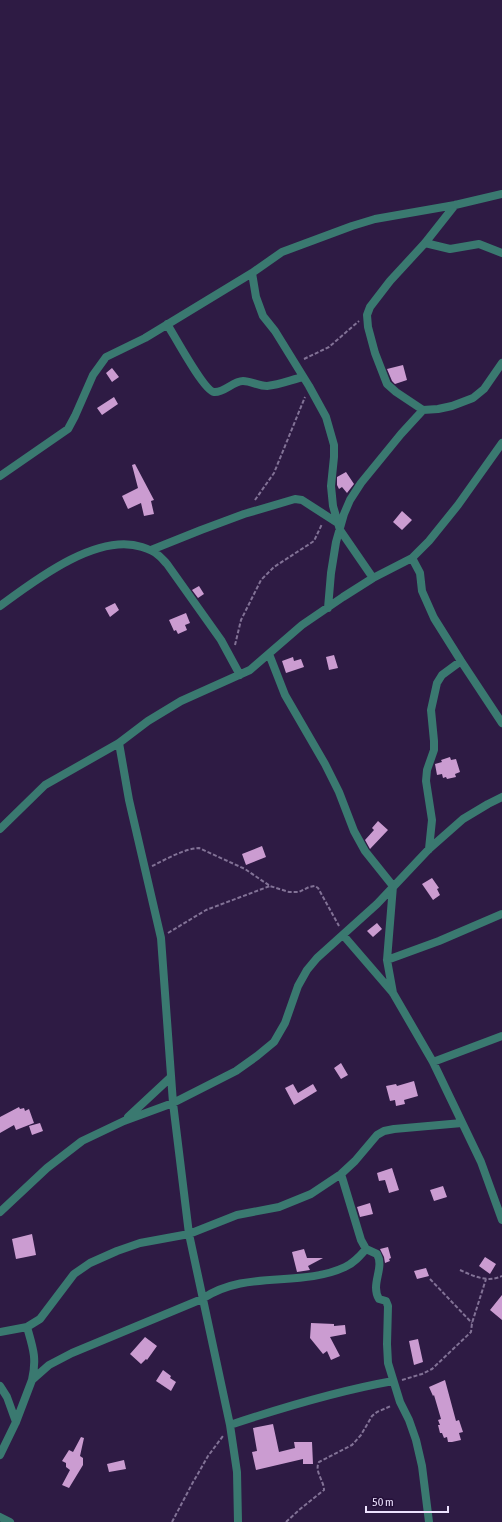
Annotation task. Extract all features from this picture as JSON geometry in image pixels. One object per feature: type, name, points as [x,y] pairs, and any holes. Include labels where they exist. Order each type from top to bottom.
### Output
[{"type":"street","points":[[0,476],[68,429],[79,409],[93,375],[106,357],[146,338],[252,273],[282,252],[375,219],[455,205],[502,194]]},
{"type":"street","points":[[455,205],[425,243],[390,280],[370,307],[367,315],[368,327],[375,353],[387,384],[396,392],[423,410],[452,406],[473,398],[484,389],[502,363]]},
{"type":"street","points":[[425,243],[450,249],[479,244],[502,253]]},
{"type":"street","points":[[252,273],[259,309],[309,386],[326,417],[334,445],[331,486],[338,526]]},
{"type":"street","points":[[167,324],[195,370],[210,390],[215,392],[242,381],[267,386],[303,377]]},
{"type":"street","points":[[328,608],[333,557],[338,526],[350,500],[361,483],[401,434],[423,410]]},
{"type":"street","points":[[0,829],[45,785],[119,743],[148,721],[181,701],[250,670],[302,625],[373,578],[412,558],[429,541],[458,505],[502,443]]},
{"type":"street","points":[[151,550],[244,514],[295,499],[302,500],[326,515],[338,526],[373,578]]},
{"type":"street","points":[[0,606],[26,586],[56,567],[84,554],[106,546],[120,544],[137,545],[158,554],[167,564],[221,640],[240,675]]},
{"type":"street","points":[[412,558],[420,573],[420,583],[425,600],[434,618],[460,661],[502,723]]},
{"type":"street","points":[[269,654],[285,695],[325,764],[339,792],[354,831],[365,851],[393,886],[387,960],[393,993]]},
{"type":"street","points":[[429,849],[432,820],[426,781],[427,770],[432,758],[434,741],[431,710],[437,683],[442,675],[460,661]]},
{"type":"street","points":[[119,743],[129,800],[161,938],[173,1103],[188,1234],[230,1425],[237,1472],[238,1522]]},
{"type":"street","points":[[0,1212],[47,1168],[82,1141],[124,1120],[173,1103],[236,1071],[274,1042],[285,1023],[298,986],[307,970],[331,944],[376,904],[429,849],[463,819],[502,797]]},
{"type":"street","points":[[387,960],[438,941],[502,914]]},
{"type":"street","points":[[343,934],[393,993],[433,1062],[481,1162],[502,1220]]},
{"type":"street","points":[[433,1062],[502,1036]]},
{"type":"street","points":[[124,1120],[171,1077]]},
{"type":"street","points":[[0,1332],[27,1327],[40,1319],[74,1274],[90,1263],[140,1243],[188,1234],[237,1216],[279,1207],[296,1201],[311,1194],[341,1174],[355,1161],[377,1135],[384,1131],[394,1128],[462,1123]]},
{"type":"street","points":[[341,1174],[356,1227],[366,1249],[377,1254],[380,1261],[376,1290],[378,1299],[386,1301],[388,1306],[388,1363],[400,1402],[409,1420],[416,1440],[422,1466],[429,1522]]},
{"type":"street","points":[[32,1380],[49,1365],[72,1353],[202,1299],[212,1292],[241,1282],[310,1276],[330,1272],[346,1266],[355,1260],[366,1249]]},
{"type":"street","points":[[0,1455],[16,1422],[32,1380],[35,1355],[27,1327]]},
{"type":"street","points":[[230,1425],[321,1396],[393,1381]]},
{"type":"street","points":[[0,1386],[8,1397],[16,1422]]},
{"type":"street","points":[[0,1517],[10,1522]]},
{"type":"path","points":[[293,361],[306,358],[330,346],[367,315]]},
{"type":"path","points":[[244,514],[274,473],[309,386]]},
{"type":"path","points":[[232,658],[241,620],[260,580],[274,567],[314,541],[326,515]]},
{"type":"path","points":[[145,869],[183,852],[199,848],[245,869],[270,886],[293,893],[315,886],[318,888],[343,934]]},
{"type":"path","points":[[161,938],[206,910],[270,886]]},
{"type":"path","points":[[460,1270],[486,1279],[502,1276]]},
{"type":"path","points":[[430,1279],[472,1324]]},
{"type":"path","points":[[393,1381],[408,1379],[422,1374],[432,1368],[471,1332],[472,1324],[486,1279]]},
{"type":"path","points":[[286,1522],[324,1490],[317,1466],[319,1462],[352,1444],[361,1435],[372,1416],[377,1412],[400,1402]]},
{"type":"path","points":[[172,1522],[208,1456],[230,1425]]},
{"type":"building","points":[[403,365],[407,380],[395,384],[392,381],[387,369]]},
{"type":"building","points":[[112,368],[119,377],[112,382],[106,373]]},
{"type":"building","points":[[114,397],[118,404],[102,415],[97,408]]},
{"type":"building","points":[[135,464],[154,500],[151,501],[154,514],[144,516],[141,503],[128,509],[122,496],[138,488],[132,465]]},
{"type":"building","points":[[346,472],[354,484],[347,493],[342,487],[339,489],[337,485],[337,477]]},
{"type":"building","points":[[402,511],[412,520],[402,530],[393,522]]},
{"type":"building","points":[[199,586],[204,594],[198,598],[192,590]]},
{"type":"building","points":[[115,603],[119,610],[110,617],[105,608]]},
{"type":"building","points":[[186,613],[190,623],[185,625],[187,630],[178,634],[176,630],[174,631],[169,620]]},
{"type":"building","points":[[334,655],[338,668],[329,670],[326,657]]},
{"type":"building","points":[[293,657],[294,661],[301,659],[304,667],[286,673],[282,661]]},
{"type":"building","points":[[450,757],[451,760],[456,759],[460,772],[455,774],[456,777],[447,779],[446,777],[443,778],[442,774],[437,775],[435,764]]},
{"type":"building","points":[[378,821],[388,830],[370,849],[365,840],[374,830],[372,828]]},
{"type":"building","points":[[262,846],[266,857],[246,865],[242,854]]},
{"type":"building","points":[[432,878],[439,888],[437,889],[440,895],[433,900],[422,884]]},
{"type":"building","points":[[377,923],[382,929],[373,937],[367,931]]},
{"type":"building","points":[[341,1063],[348,1075],[341,1079],[334,1068]]},
{"type":"building","points":[[414,1081],[418,1096],[404,1100],[405,1104],[396,1106],[395,1100],[390,1101],[386,1086],[396,1084],[397,1086]]},
{"type":"building","points":[[293,1084],[298,1093],[313,1084],[317,1091],[294,1105],[285,1088]]},
{"type":"building","points":[[19,1107],[20,1109],[24,1108],[25,1111],[29,1109],[34,1123],[16,1130],[14,1125],[0,1133],[0,1117]]},
{"type":"building","points":[[40,1123],[43,1131],[32,1135],[29,1126]]},
{"type":"building","points":[[392,1168],[399,1190],[389,1193],[385,1180],[379,1181],[377,1173]]},
{"type":"building","points":[[443,1186],[447,1197],[434,1201],[430,1190]]},
{"type":"building","points":[[370,1203],[373,1214],[360,1217],[357,1207]]},
{"type":"building","points":[[32,1234],[36,1255],[16,1259],[12,1239]]},
{"type":"building","points":[[388,1247],[391,1258],[389,1259],[390,1261],[385,1263],[380,1249]]},
{"type":"building","points":[[304,1249],[307,1258],[323,1258],[308,1266],[310,1270],[297,1272],[292,1252]]},
{"type":"building","points":[[485,1257],[496,1264],[490,1274],[479,1266]]},
{"type":"building","points":[[426,1268],[429,1276],[417,1279],[414,1271]]},
{"type":"building","points":[[502,1295],[502,1320],[490,1310]]},
{"type":"building","points":[[311,1323],[334,1324],[334,1326],[345,1325],[346,1334],[330,1337],[340,1356],[331,1360],[327,1351],[323,1354],[310,1338]]},
{"type":"building","points":[[145,1337],[157,1346],[147,1360],[146,1359],[141,1364],[130,1354]]},
{"type":"building","points":[[418,1339],[423,1362],[414,1365],[409,1341]]},
{"type":"building","points":[[163,1370],[176,1382],[171,1391],[156,1381]]},
{"type":"building","points":[[445,1380],[456,1421],[459,1420],[463,1432],[459,1433],[461,1440],[452,1442],[448,1442],[447,1437],[444,1438],[442,1433],[440,1433],[438,1425],[440,1425],[438,1420],[441,1419],[434,1395],[433,1396],[429,1387]]},
{"type":"building","points":[[273,1424],[279,1452],[295,1448],[294,1442],[312,1442],[313,1464],[303,1464],[303,1459],[256,1470],[252,1452],[257,1451],[253,1428]]},
{"type":"building","points":[[81,1437],[84,1438],[80,1456],[83,1458],[83,1465],[69,1488],[62,1485],[70,1470],[66,1467],[66,1463],[62,1461],[69,1450],[73,1452]]},
{"type":"building","points":[[124,1460],[126,1469],[109,1472],[107,1464]]}]
